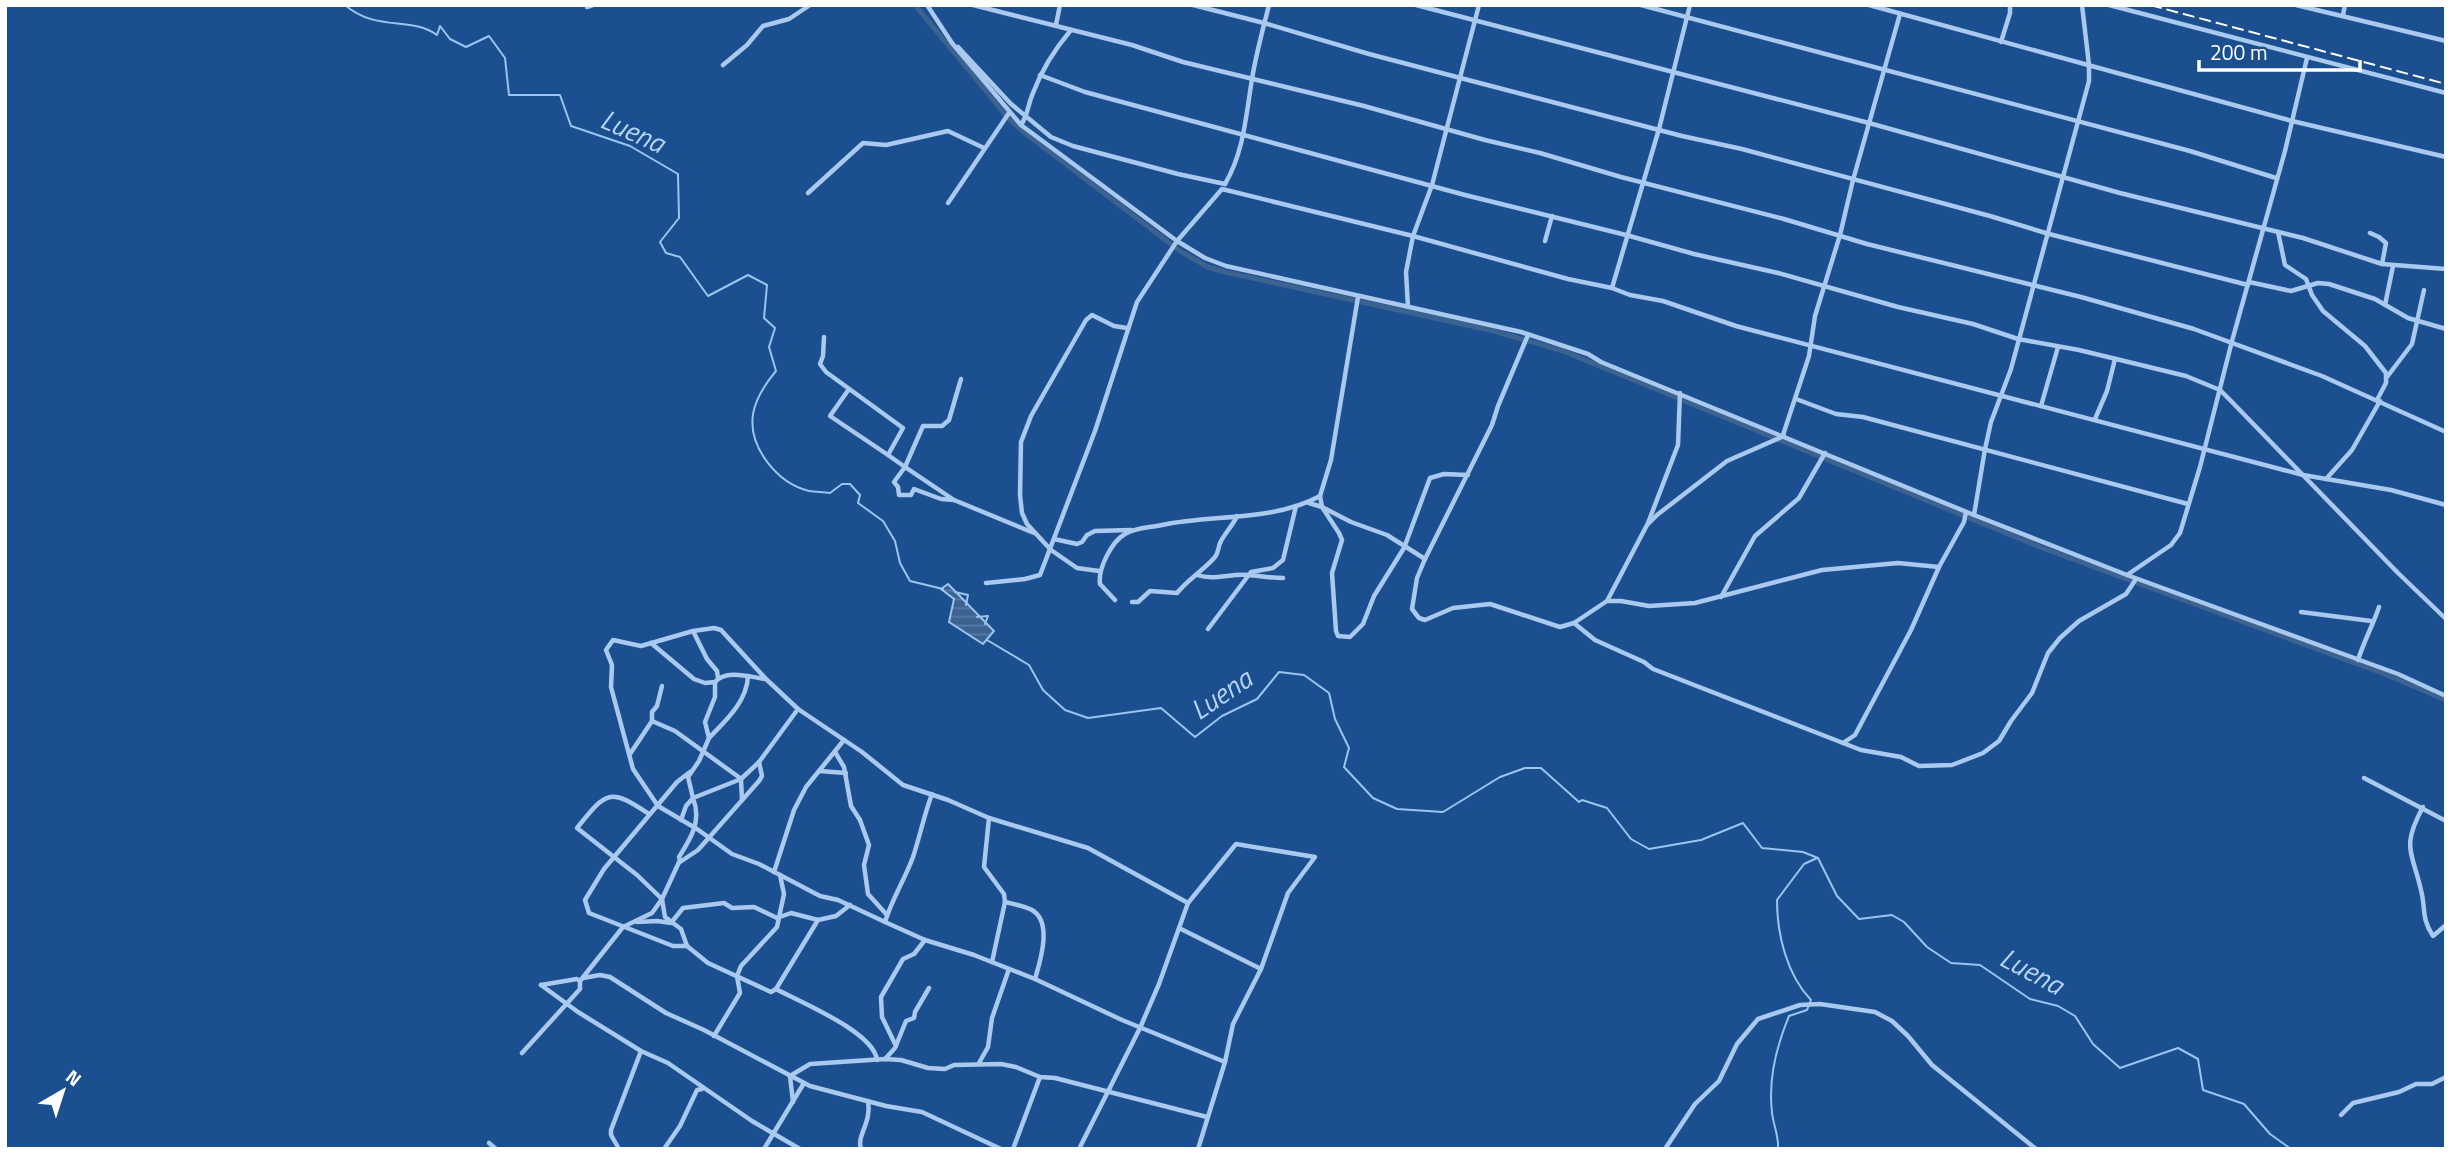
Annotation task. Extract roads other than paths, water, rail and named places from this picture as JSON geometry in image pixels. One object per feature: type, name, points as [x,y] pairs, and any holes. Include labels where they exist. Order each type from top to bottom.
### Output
[{"type":"street","points":[[723,65],[764,26],[789,19],[810,5]]},
{"type":"street","points":[[927,5],[952,43],[1021,125],[1177,241],[1205,258],[1226,266],[1528,335],[1588,354],[1601,362],[1966,512],[2136,579],[2398,674],[2446,696]]},
{"type":"street","points":[[973,5],[1364,106],[2232,341],[2379,400],[2446,432]]},
{"type":"street","points":[[1056,25],[1060,5]]},
{"type":"street","points":[[1193,5],[1741,149],[2049,234],[2291,291],[2318,283],[2329,284],[2363,295],[2408,318],[2446,329]]},
{"type":"street","points":[[986,583],[1040,575],[1095,431],[1127,328],[1141,294],[1177,241],[1224,186],[1234,166],[1243,135],[1252,79],[1269,5]]},
{"type":"street","points":[[1416,5],[1869,123],[2222,220],[2339,248],[2382,264],[2446,269]]},
{"type":"street","points":[[1408,307],[1406,271],[1413,236],[1432,185],[1479,5]]},
{"type":"street","points":[[1641,5],[2190,151],[2276,178]]},
{"type":"street","points":[[1612,288],[1659,129],[1690,5]]},
{"type":"street","points":[[1869,5],[2292,121],[2446,157]]},
{"type":"street","points":[[2001,41],[2010,5]]},
{"type":"street","points":[[1974,515],[1984,449],[2000,395],[2011,369],[2088,81],[2089,65],[2082,5]]},
{"type":"street","points":[[2109,5],[2446,93]]},
{"type":"street","points":[[2296,5],[2446,41]]},
{"type":"street","points":[[2343,15],[2345,5]]},
{"type":"street","points":[[1647,525],[1727,461],[1784,436],[1900,14]]},
{"type":"street","points":[[1021,125],[1026,118],[1040,75],[1057,46],[1071,30]]},
{"type":"street","points":[[952,43],[965,53],[1026,118],[1051,137],[1065,143],[1568,279],[1663,301],[1736,326],[2304,475],[2391,490],[2446,505]]},
{"type":"street","points":[[2127,575],[2177,539],[2264,228],[2307,58]]},
{"type":"street","points":[[1040,75],[1085,92],[1682,251],[1973,324],[2018,339],[2079,350],[2186,376],[2220,390],[2446,620]]},
{"type":"street","points":[[948,203],[1009,113]]},
{"type":"street","points":[[808,193],[863,143],[886,145],[948,131],[984,148]]},
{"type":"street","points":[[1545,241],[1552,216]]},
{"type":"street","points":[[2278,232],[2285,265],[2306,279],[2323,312],[2365,346],[2387,377]]},
{"type":"street","points":[[2370,233],[2386,243],[2382,264]]},
{"type":"street","points":[[2385,305],[2393,266]]},
{"type":"street","points":[[2326,479],[2352,450],[2379,400],[2387,377],[2412,344],[2424,290]]},
{"type":"street","points":[[1358,297],[1331,460],[1320,496],[1322,507],[1342,540],[1332,573],[1338,636],[1350,637],[1363,624],[1374,596],[1404,548],[1430,478],[1444,474],[1468,475]]},
{"type":"street","points":[[1099,571],[1077,568],[1051,550],[1027,524],[1022,513],[1020,495],[1021,442],[1031,416],[1086,320],[1093,315],[1114,326],[1127,328]]},
{"type":"street","points":[[1528,335],[1492,425],[1424,559],[1411,604],[1419,618],[1425,620],[1453,608],[1490,604],[1560,627],[1574,623],[1607,601],[1647,525],[1678,445],[1680,393]]},
{"type":"street","points":[[824,337],[820,364],[826,372],[903,428],[888,455]]},
{"type":"street","points":[[2041,406],[2058,347]]},
{"type":"street","points":[[2095,419],[2107,391],[2115,359]]},
{"type":"street","points":[[954,500],[941,499],[914,489],[911,495],[899,495],[894,482],[905,467],[923,426],[942,426],[949,420],[961,380]]},
{"type":"street","points":[[849,389],[830,416],[954,500],[1038,534]]},
{"type":"street","points":[[1796,399],[1836,414],[1863,418],[2188,504]]},
{"type":"street","points":[[1721,597],[1755,536],[1800,498],[1825,453]]},
{"type":"street","points":[[1054,539],[1077,544],[1095,531],[1135,529],[1237,516],[1296,506],[1320,496]]},
{"type":"street","points":[[1308,503],[1387,535],[1424,559]]},
{"type":"street","points":[[1208,629],[1251,572],[1273,568],[1283,560],[1296,506]]},
{"type":"street","points":[[1843,743],[1855,735],[1911,630],[1964,522],[1966,512]]},
{"type":"street","points":[[1132,602],[1138,602],[1150,592],[1177,593],[1216,556],[1222,540],[1237,516]]},
{"type":"street","points":[[1115,600],[1100,584],[1099,571],[1118,539],[1135,529]]},
{"type":"street","points":[[1607,601],[1665,606],[1721,597],[1822,570],[1898,563],[1940,567]]},
{"type":"street","points":[[1197,575],[1205,578],[1249,575],[1264,579],[1283,578]]},
{"type":"street","points":[[1574,623],[1595,639],[1653,668],[1843,743],[1877,755],[1901,757],[1925,767],[1957,764],[1983,753],[2004,735],[2008,724],[2032,693],[2048,653],[2060,638],[2079,621],[2126,594],[2136,579]]},
{"type":"street","points":[[2358,660],[2371,628],[2371,621],[2379,607]]},
{"type":"street","points":[[2301,612],[2371,621]]},
{"type":"street","points":[[1188,903],[1088,848],[989,818],[903,785],[871,759],[798,709],[721,630],[715,628],[693,631],[637,646],[617,639],[611,641],[606,650],[612,665],[611,687],[635,774],[658,806],[696,828],[732,854],[777,873],[820,896],[850,905],[925,940],[1035,979],[1140,1028],[1224,1062]]},
{"type":"street","points":[[693,631],[707,659],[717,671],[715,698],[705,722],[709,738]]},
{"type":"street","points":[[651,643],[694,679],[705,683],[728,675],[766,679]]},
{"type":"street","points":[[637,922],[650,915],[662,898],[679,863],[679,857],[696,828],[696,807],[688,782],[690,772],[709,738],[737,707],[748,676]]},
{"type":"street","points":[[630,754],[652,722],[652,712],[657,706],[662,686]]},
{"type":"street","points":[[681,820],[686,806],[693,798],[740,779],[759,762],[798,709]]},
{"type":"street","points":[[652,722],[675,731],[740,779],[742,801]]},
{"type":"street","points":[[714,1035],[740,993],[737,976],[745,961],[776,929],[785,890],[777,873],[794,810],[806,787],[844,740]]},
{"type":"street","points":[[835,752],[843,763],[851,806],[860,820],[870,847],[864,869],[868,894],[887,915]]},
{"type":"street","points":[[679,863],[709,839],[761,779],[759,762]]},
{"type":"street","points":[[818,771],[846,773]]},
{"type":"street","points":[[687,946],[673,946],[593,916],[586,907],[585,900],[614,857],[649,814],[677,782],[690,772]]},
{"type":"street","points":[[2364,778],[2446,821]]},
{"type":"street","points":[[885,922],[913,857],[932,794]]},
{"type":"street","points":[[649,814],[628,800],[616,796],[605,798],[577,828],[637,874],[662,898],[665,916],[681,929],[687,946],[705,961],[768,991],[776,989],[812,1009],[837,1018],[873,1048],[877,1060]]},
{"type":"street","points":[[2423,807],[2414,824],[2409,844],[2410,854],[2422,894],[2426,927],[2433,936],[2446,925]]},
{"type":"street","points":[[989,818],[984,867],[1004,894],[1005,902],[992,962]]},
{"type":"street","points":[[1079,1149],[1140,1028],[1188,903],[1236,844],[1315,857],[1287,893],[1261,969],[1233,1024],[1198,1149]]},
{"type":"street","points":[[1005,902],[1031,909],[1040,917],[1045,944],[1035,979]]},
{"type":"street","points":[[671,923],[683,908],[722,903],[732,908],[754,907],[773,918],[791,913],[818,920],[836,916],[850,905]]},
{"type":"street","points":[[776,989],[818,920]]},
{"type":"street","points":[[522,1053],[580,989],[582,980],[622,928],[637,922],[671,923]]},
{"type":"street","points":[[1179,928],[1261,969]]},
{"type":"street","points":[[901,1060],[882,1017],[881,997],[903,959],[914,954],[925,940]]},
{"type":"street","points":[[979,1063],[988,1047],[992,1018],[1010,969]]},
{"type":"street","points":[[800,1149],[703,1089],[668,1063],[641,1051],[541,985],[602,975],[610,977],[666,1013],[804,1083],[868,1101],[922,1112],[1002,1149]]},
{"type":"street","points":[[885,1059],[895,1047],[906,1021],[914,1018],[929,988]]},
{"type":"street","points":[[1665,1149],[1695,1104],[1719,1081],[1737,1044],[1758,1019],[1800,1005],[1820,1004],[1875,1012],[1892,1021],[1909,1036],[1932,1065],[2036,1149]]},
{"type":"street","points":[[619,1149],[611,1130],[641,1051]]},
{"type":"street","points":[[790,1076],[810,1064],[885,1059],[945,1069],[954,1065],[979,1063],[1016,1067],[1040,1077],[1055,1078],[1207,1117]]},
{"type":"street","points":[[790,1076],[793,1102]]},
{"type":"street","points":[[1013,1149],[1040,1077]]},
{"type":"street","points":[[2341,1115],[2353,1103],[2399,1092],[2416,1084],[2437,1082],[2446,1077]]},
{"type":"street","points":[[764,1149],[804,1083]]},
{"type":"street","points":[[664,1149],[680,1126],[697,1090],[703,1089]]},
{"type":"street","points":[[860,1149],[859,1141],[870,1115],[868,1101]]},
{"type":"street","points":[[489,1143],[496,1149]]},
{"type":"water","points":[[948,584],[994,631],[983,644],[949,622],[954,599],[941,589]]},
{"type":"waterway","name":"Luena","points":[[345,5],[369,18],[416,26],[437,35],[440,26],[450,39],[466,47],[489,36],[505,58],[509,95],[560,95],[571,126],[630,146],[678,174],[679,218],[660,242],[666,253],[680,257],[708,296],[748,275],[767,285],[764,318],[775,328],[769,347],[776,371],[765,385],[753,414],[755,439],[767,462],[786,480],[809,491],[830,493],[842,484],[850,484],[860,495],[858,503],[883,521],[895,541],[900,563],[910,581],[943,589]]},
{"type":"waterway","points":[[915,5],[1021,130],[1180,251],[1208,267],[1494,331],[1563,351],[2045,549],[2382,673],[2446,700]]},
{"type":"waterway","name":"Luena","points":[[955,592],[968,595],[966,605]]},
{"type":"waterway","name":"Luena","points":[[977,617],[988,616],[985,624]]},
{"type":"waterway","name":"Luena","points":[[987,640],[1029,665],[1043,690],[1065,710],[1088,718],[1161,708],[1195,737],[1222,716],[1257,699],[1279,672],[1304,675],[1329,693],[1335,719],[1349,748],[1344,767],[1373,798],[1397,809],[1443,812],[1500,777],[1525,768],[1541,768],[1579,802],[1582,800],[1607,808],[1631,839],[1649,849],[1701,840],[1743,823],[1762,848],[1803,852],[1818,858],[1837,896],[1859,919],[1892,915],[1904,922],[1927,947],[1951,963],[1980,965],[2030,999],[2058,1006],[2075,1016],[2093,1044],[2120,1068],[2178,1048],[2198,1059],[2203,1090],[2244,1104],[2270,1134],[2291,1149]]},
{"type":"waterway","points":[[1778,1149],[1771,1100],[1775,1062],[1789,1016],[1807,1010],[1811,1000],[1796,979],[1785,954],[1777,900],[1804,864],[1817,858]]},
{"type":"railway","points":[[2150,5],[2446,84]]}]
